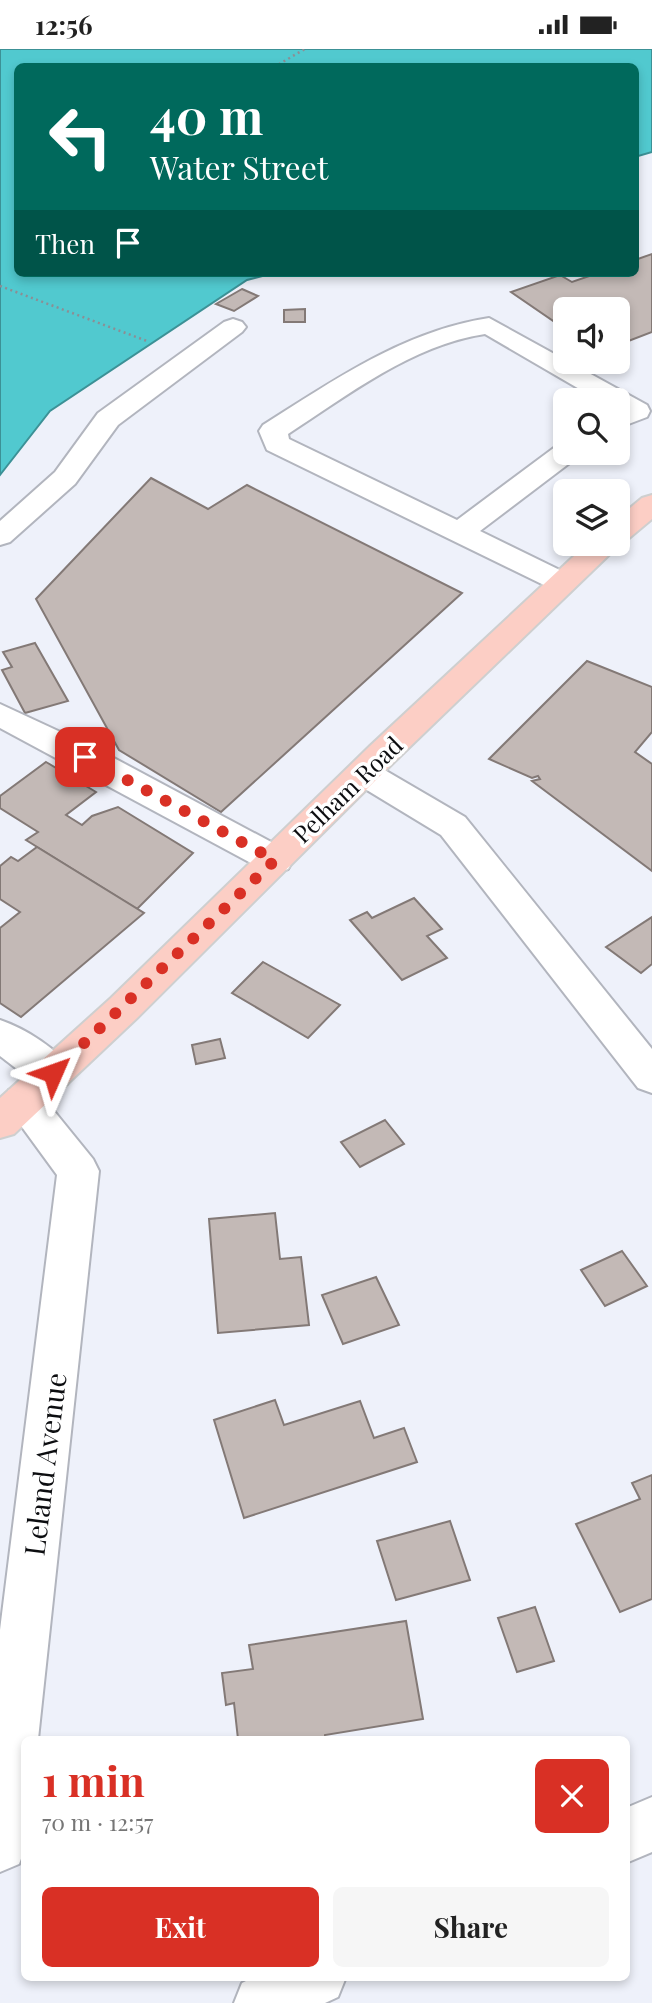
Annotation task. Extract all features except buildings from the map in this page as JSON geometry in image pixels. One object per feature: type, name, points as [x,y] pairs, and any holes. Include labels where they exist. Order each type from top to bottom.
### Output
[{"type":"main road","points":[[630,523],[652,505]]},
{"type":"main road","name":"Pelham Road","points":[[25,1099],[590,556]]},
{"type":"street","points":[[561,582],[277,444],[273,431],[375,368],[465,327],[489,326],[636,411]]},
{"type":"street","points":[[0,536],[65,478],[108,419],[233,327]]},
{"type":"street","points":[[460,532],[553,462]]},
{"type":"street","points":[[0,715],[85,757],[275,860]]},
{"type":"street","points":[[364,773],[453,825],[652,1077]]},
{"type":"street","name":"Leland Avenue","points":[[0,1035],[25,1099],[78,1171],[0,1845]]},
{"type":"street","points":[[630,1834],[652,1824]]},
{"type":"street","points":[[262,2003],[309,1981]]},
{"type":"path","points":[[281,63],[305,49]]},
{"type":"path","points":[[0,286],[191,357]]},
{"type":"water","points":[[0,49],[652,49],[652,152],[639,156],[639,63],[14,63],[14,277],[259,277],[247,280],[50,411],[0,475]]},
{"type":"route","points":[[53,1073],[124,1008],[275,860],[85,757]]}]
